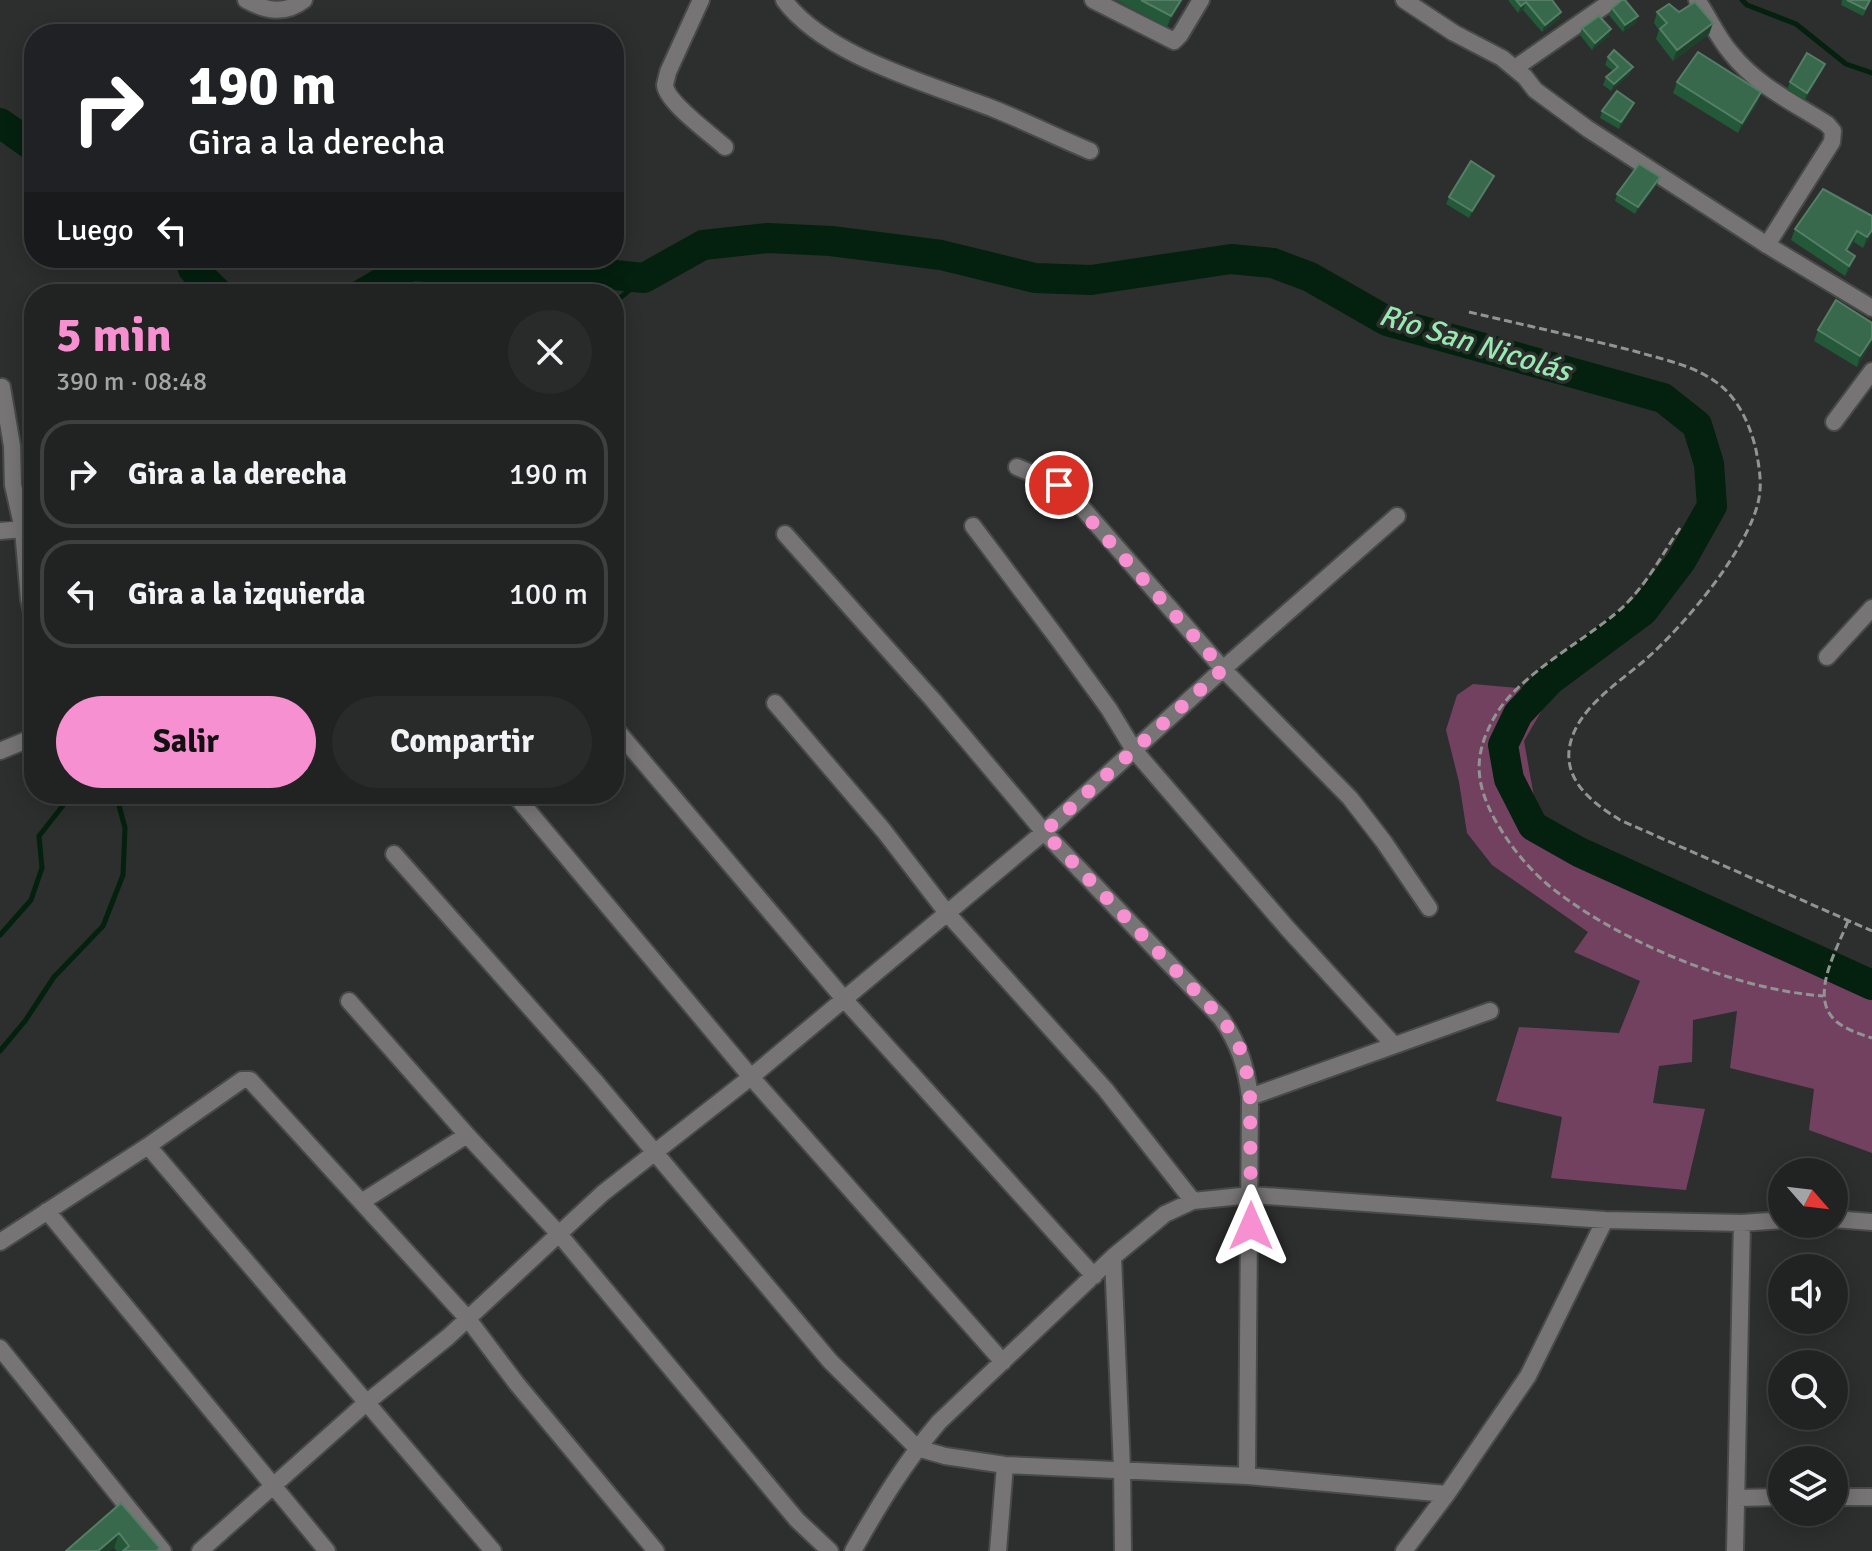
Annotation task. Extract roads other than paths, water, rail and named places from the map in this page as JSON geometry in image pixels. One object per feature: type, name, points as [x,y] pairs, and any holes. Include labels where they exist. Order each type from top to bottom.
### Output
[{"type":"street","points":[[246,0],[259,7],[279,11],[304,0]]},
{"type":"street","points":[[701,0],[665,84],[667,91],[687,114],[725,147]]},
{"type":"street","points":[[784,0],[795,15],[819,34],[861,56],[1090,151]]},
{"type":"street","points":[[1093,0],[1174,41],[1201,0]]},
{"type":"street","points":[[1515,68],[1613,0]]},
{"type":"street","points":[[1697,0],[1716,35],[1733,57],[1760,82],[1827,124],[1833,131],[1832,142],[1767,245]]},
{"type":"street","points":[[1406,1],[1454,33],[1502,58],[1535,90],[1588,129],[1767,245],[1872,308]]},
{"type":"street","points":[[1834,422],[1872,371]]},
{"type":"street","points":[[2,387],[12,446],[13,485],[24,537]]},
{"type":"street","points":[[1017,467],[1059,485],[1223,669],[1350,798],[1429,908]]},
{"type":"street","points":[[200,1551],[366,1403],[468,1319],[603,1193],[751,1077],[1044,832],[1397,516]]},
{"type":"street","points":[[973,526],[1075,662],[1134,750],[1288,929],[1394,1045]]},
{"type":"street","points":[[0,531],[23,529]]},
{"type":"street","points":[[785,534],[933,700],[1044,832],[1221,1018],[1235,1037],[1245,1061],[1250,1097],[1247,1476]]},
{"type":"street","points":[[1827,657],[1872,608]]},
{"type":"street","points":[[775,703],[884,831],[947,913],[1105,1089],[1193,1201]]},
{"type":"street","points":[[624,739],[844,999],[1094,1276]]},
{"type":"street","points":[[0,751],[24,741]]},
{"type":"street","points":[[522,804],[751,1077],[1003,1362]]},
{"type":"street","points":[[394,854],[594,1080],[830,1361],[917,1448],[945,1456],[1005,1465],[1247,1476],[1447,1494]]},
{"type":"street","points":[[349,1001],[559,1234],[767,1485],[811,1536],[830,1551]]},
{"type":"street","points":[[1250,1097],[1490,1011]]},
{"type":"street","points":[[0,1242],[148,1146],[242,1080],[250,1080],[468,1319],[517,1384],[656,1551]]},
{"type":"street","points":[[363,1201],[467,1135]]},
{"type":"street","points":[[148,1146],[493,1551]]},
{"type":"street","points":[[853,1551],[890,1486],[939,1422],[1113,1257],[1165,1214],[1193,1201],[1251,1195],[1605,1220],[1768,1221]]},
{"type":"street","points":[[47,1211],[327,1551]]},
{"type":"street","points":[[1404,1551],[1528,1376],[1605,1220]]},
{"type":"street","points":[[1848,1220],[1872,1222]]},
{"type":"street","points":[[1735,1551],[1742,1223]]},
{"type":"street","points":[[1113,1257],[1123,1551]]},
{"type":"street","points":[[0,1348],[163,1551]]},
{"type":"street","points":[[998,1551],[1005,1465]]},
{"type":"street","points":[[1737,1498],[1768,1497]]},
{"type":"street","points":[[1848,1497],[1872,1497]]},
{"type":"waterway","points":[[1742,0],[1747,5],[1796,24],[1846,64],[1872,73]]},
{"type":"waterway","name":"Río San Nicolás","points":[[0,123],[24,140]]},
{"type":"waterway","name":"Río San Nicolás","points":[[430,268],[449,277],[576,271],[644,278],[703,245],[768,238],[831,241],[941,255],[1035,278],[1091,280],[1231,259],[1273,263],[1310,277],[1387,321],[1663,398],[1697,425],[1709,464],[1712,506],[1681,561],[1643,611],[1550,680],[1518,714],[1503,745],[1509,779],[1533,826],[1579,852],[1872,985]]},
{"type":"waterway","name":"Río San Nicolás","points":[[193,268],[209,284]]},
{"type":"waterway","name":"Río San Nicolás","points":[[379,284],[407,268]]},
{"type":"waterway","points":[[624,295],[644,278]]},
{"type":"waterway","points":[[0,935],[31,900],[42,868],[39,836],[64,804]]},
{"type":"waterway","points":[[0,1051],[25,1021],[54,977],[103,926],[123,875],[125,828],[119,804]]}]
